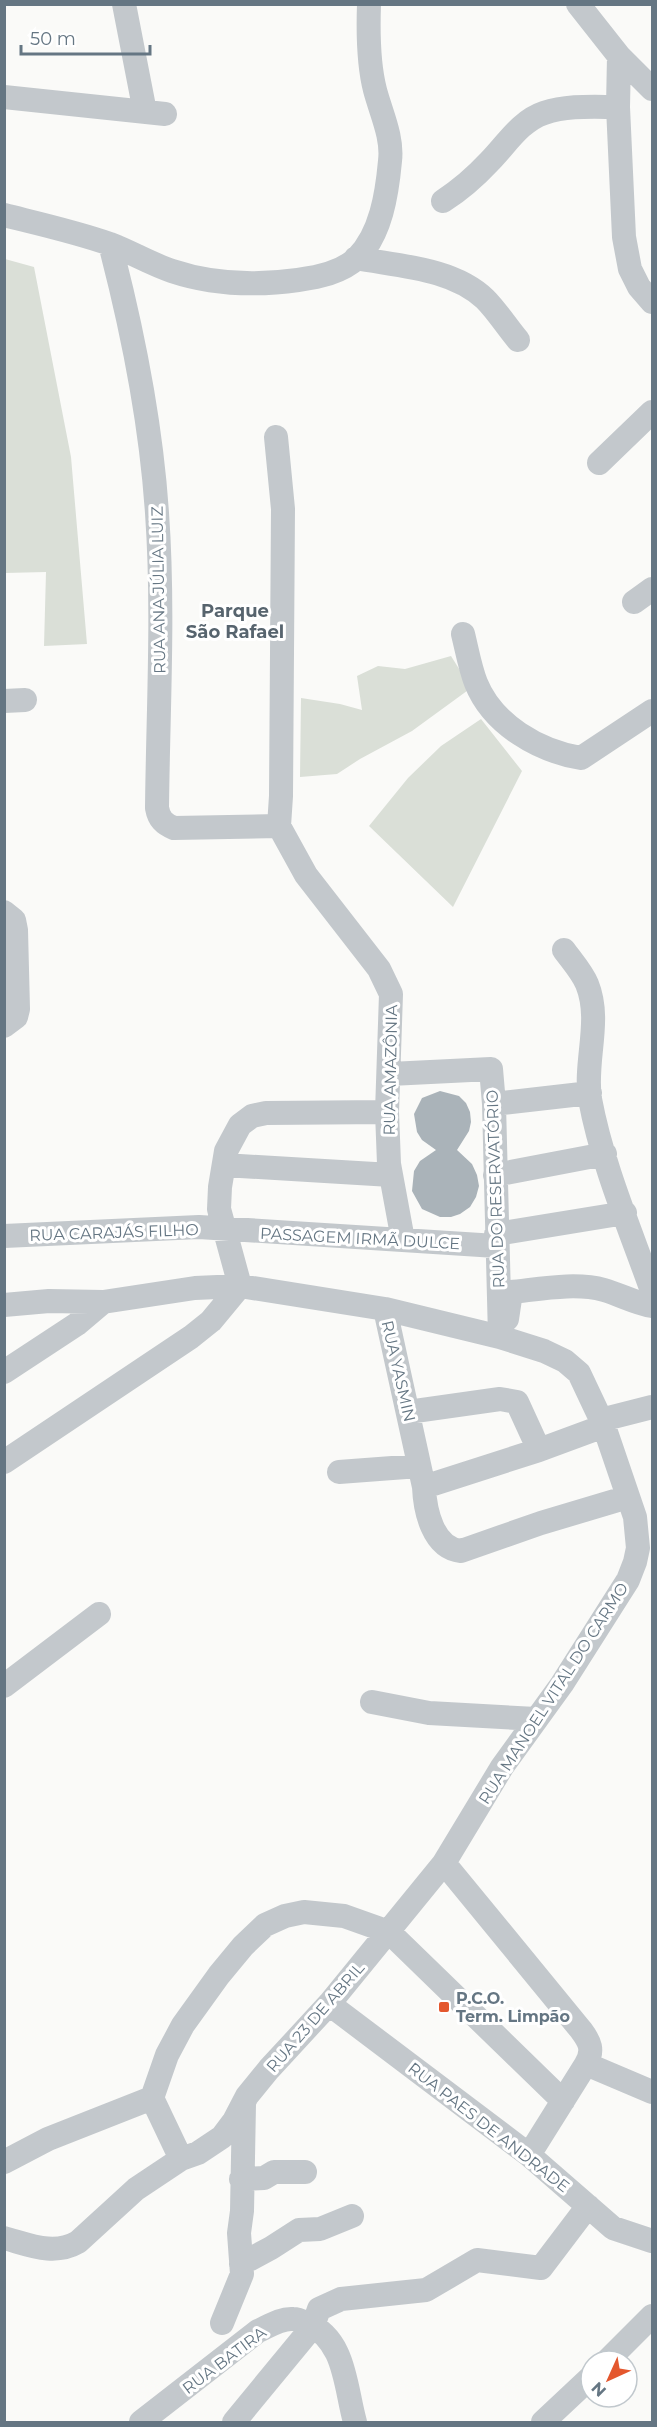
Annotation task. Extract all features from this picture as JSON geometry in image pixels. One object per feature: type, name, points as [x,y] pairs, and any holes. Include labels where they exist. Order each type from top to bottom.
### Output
[{"type":"street","points":[[4,97],[155,113],[124,4]]},
{"type":"street","points":[[4,215],[110,244],[171,270],[231,285],[283,282],[316,277],[339,270],[356,258],[377,227],[391,159],[389,135],[371,68],[368,32],[369,4]]},
{"type":"street","points":[[578,4],[619,56],[652,89]]},
{"type":"street","points":[[619,56],[618,107],[624,237],[630,269],[639,287],[652,302]]},
{"type":"street","points":[[443,201],[464,187],[519,129],[542,114],[576,106],[618,107]]},
{"type":"street","name":"RUA ANA JÚLIA LUIZ","points":[[110,244],[128,314],[139,372],[157,511],[160,659],[157,788],[159,816],[167,825],[174,828],[279,826]]},
{"type":"street","points":[[356,258],[420,269],[459,282],[484,299],[518,340]]},
{"type":"street","points":[[599,463],[652,412]]},
{"type":"street","points":[[276,437],[283,509],[279,826]]},
{"type":"street","points":[[463,634],[476,683],[489,707],[530,741],[561,754],[581,758],[652,711]]},
{"type":"street","name":"RUA AMAZÔNIA","points":[[279,826],[306,876],[379,969],[391,994],[387,1112],[391,1175],[403,1240]]},
{"type":"street","points":[[10,921],[11,1017]]},
{"type":"street","points":[[564,950],[581,973],[591,999],[593,1019],[590,1093],[605,1154],[652,1292]]},
{"type":"street","name":"RUA DO RESERVATÓRIO","points":[[390,1074],[490,1069],[494,1104],[500,1330]]},
{"type":"street","points":[[494,1104],[590,1093]]},
{"type":"street","points":[[4,1462],[191,1337],[211,1321],[240,1286],[219,1209],[226,1151],[234,1134],[245,1119],[266,1113],[387,1112]]},
{"type":"street","points":[[495,1175],[605,1154]]},
{"type":"street","points":[[224,1165],[391,1175]]},
{"type":"street","name":"PASSAGEM IRMÃ DULCE","points":[[224,1230],[403,1240],[496,1240],[625,1213]]},
{"type":"street","name":"RUA CARAJÁS FILHO","points":[[4,1236],[200,1227],[224,1230]]},
{"type":"street","name":"RUA YASMIN","points":[[4,1305],[49,1301],[103,1302],[195,1288],[240,1286],[385,1309],[422,1476],[424,1504],[437,1535],[444,1545],[452,1550],[461,1551],[550,1520],[638,1506]]},
{"type":"street","points":[[500,1330],[506,1324],[511,1292],[554,1288],[603,1290],[635,1303],[652,1306]]},
{"type":"street","points":[[4,1372],[77,1324],[103,1302]]},
{"type":"street","name":"RUA MANOEL VITAL DO CARMO","points":[[385,1309],[500,1330],[565,1361],[579,1373],[638,1506],[638,1548],[628,1580],[568,1675],[502,1767],[444,1863]]},
{"type":"street","points":[[408,1412],[500,1399],[517,1402],[540,1450]]},
{"type":"street","points":[[339,1472],[422,1476],[540,1450],[602,1423],[652,1407]]},
{"type":"street","points":[[4,1686],[99,1614]]},
{"type":"street","points":[[372,1702],[429,1713],[536,1719]]},
{"type":"street","points":[[444,1863],[591,2045],[591,2054],[586,2064],[529,2155]]},
{"type":"street","name":"RUA 23 DE ABRIL","points":[[4,2238],[56,2250],[67,2248],[78,2242],[136,2189],[181,2159],[212,2145],[234,2121],[269,2069],[329,2004],[444,1863]]},
{"type":"street","points":[[181,2159],[152,2098],[167,2055],[183,2025],[243,1946],[265,1925],[285,1916],[304,1912],[344,1916],[389,1932],[563,2101]]},
{"type":"street","name":"RUA PAES DE ANDRADE","points":[[329,2004],[529,2155],[613,2228],[652,2241]]},
{"type":"street","points":[[586,2064],[652,2092]]},
{"type":"street","points":[[4,2162],[48,2139],[152,2098]]},
{"type":"street","points":[[222,2323],[242,2274],[239,2233],[242,2211],[244,2103]]},
{"type":"street","points":[[242,2179],[264,2178],[274,2172],[304,2172]]},
{"type":"street","points":[[234,2422],[313,2326],[320,2309],[342,2298],[426,2290],[477,2260],[541,2268],[588,2206]]},
{"type":"street","points":[[241,2264],[299,2230],[320,2229],[352,2216]]},
{"type":"street","points":[[619,2349],[652,2316]]},
{"type":"street","name":"RUA BATIRA","points":[[141,2422],[258,2331],[279,2321],[292,2318],[313,2326]]},
{"type":"street","points":[[313,2326],[336,2348],[355,2422]]},
{"type":"street","points":[[543,2422],[579,2388]]},
{"type":"shaded area","points":[[5,259],[34,267],[71,457],[87,644],[44,646],[46,572],[5,573]]},
{"type":"shaded area","points":[[451,656],[471,688],[412,731],[337,774],[300,777],[301,698],[362,710],[357,676],[378,666],[405,669]]},
{"type":"shaded area","points":[[481,719],[522,771],[453,907],[369,826],[408,778],[441,746]]},
{"type":"building","points":[[440,1091],[459,1096],[466,1103],[470,1112],[469,1131],[457,1150],[472,1164],[479,1186],[470,1207],[451,1217],[440,1217],[422,1209],[412,1191],[414,1171],[420,1161],[436,1150],[422,1140],[417,1132],[414,1114],[422,1098]]},
{"type":"place","name":"P.C.O. Term. Limpão","points":[[444,2007]]},
{"type":"district","name":"Parque São Rafael","points":[[235,621]]}]
